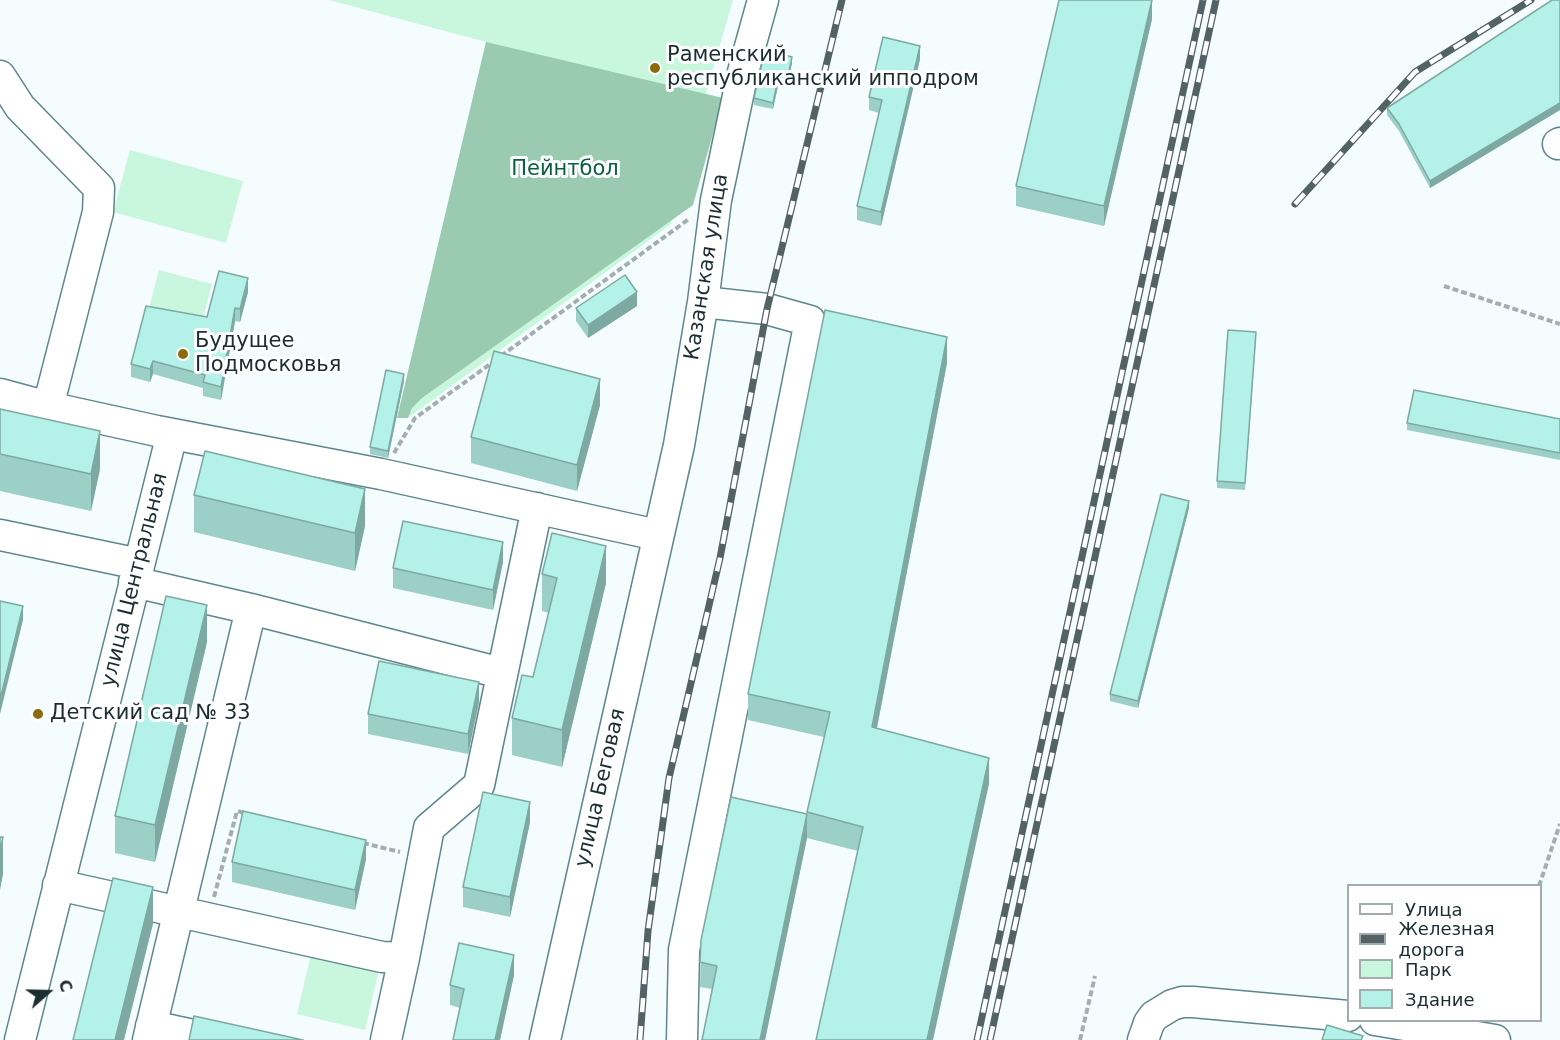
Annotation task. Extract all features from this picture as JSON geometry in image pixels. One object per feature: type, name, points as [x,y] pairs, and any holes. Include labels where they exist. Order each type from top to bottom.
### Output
[{"type":"street","name":"Казанская улица","points":[[657,535],[679,445],[703,302],[716,200],[743,72],[763,0]]},
{"type":"street","points":[[0,76],[20,107],[99,188],[98,212],[48,407]]},
{"type":"street","points":[[682,1040],[684,951],[810,321],[766,309],[703,302]]},
{"type":"street","points":[[0,394],[172,434],[381,474],[657,535]]},
{"type":"street","name":"улица Центральная","points":[[20,1040],[172,434]]},
{"type":"street","points":[[386,1040],[429,828],[479,785],[537,508]]},
{"type":"street","points":[[0,535],[137,573],[251,609],[501,673]]},
{"type":"street","name":"улица Беговая","points":[[545,1040],[657,535]]},
{"type":"street","points":[[216,1040],[150,1033],[251,609]]},
{"type":"street","points":[[58,885],[382,957],[404,958]]},
{"type":"street","points":[[1143,1040],[1154,1016],[1182,1002],[1347,1016]]},
{"type":"street","points":[[1383,1022],[1438,1035],[1495,1040]]},
{"type":"path","points":[[381,474],[416,418],[716,200]]},
{"type":"path","points":[[1444,286],[1560,324]]},
{"type":"path","points":[[208,918],[237,811],[248,814]]},
{"type":"path","points":[[1539,884],[1560,824]]},
{"type":"path","points":[[360,842],[405,854],[427,841]]},
{"type":"path","points":[[1080,1040],[1095,976]]},
{"type":"green space","name":"Пейнтбол","points":[[329,0],[733,0],[671,224],[408,418],[397,418],[486,42]]},
{"type":"green space","name":"Пейнтбол","points":[[486,42],[723,98],[693,205],[422,398],[412,408],[408,418],[397,418]]},
{"type":"green space","points":[[130,150],[243,181],[226,243],[113,212]]},
{"type":"green space","points":[[159,270],[212,284],[200,330],[147,316]]},
{"type":"green space","points":[[314,941],[382,957],[365,1030],[297,1014]]},
{"type":"building","points":[[1059,0],[1152,0],[1104,206],[1016,186]]},
{"type":"building","points":[[1552,0],[1560,0],[1560,103],[1430,181],[1399,124],[1387,108]]},
{"type":"building","points":[[883,37],[920,46],[881,212],[857,206],[882,100],[869,97]]},
{"type":"building","points":[[765,50],[792,57],[788,76],[779,74],[773,103],[754,98]]},
{"type":"building","points":[[219,271],[248,278],[240,309],[235,308],[221,387],[203,382],[205,375],[153,361],[150,369],[131,364],[146,306],[207,317]]},
{"type":"building","points":[[625,275],[637,292],[588,325],[576,308]]},
{"type":"building","points":[[825,310],[947,337],[872,727],[989,758],[927,1040],[816,1040],[863,827],[807,812],[830,712],[748,694]]},
{"type":"building","points":[[1228,330],[1256,332],[1245,483],[1217,481]]},
{"type":"building","points":[[494,351],[600,379],[577,465],[471,437]]},
{"type":"building","points":[[386,370],[404,374],[388,451],[370,447]]},
{"type":"building","points":[[1414,390],[1560,419],[1560,453],[1407,423]]},
{"type":"building","points":[[0,409],[100,431],[91,474],[0,454]]},
{"type":"building","points":[[205,451],[365,489],[355,533],[194,495]]},
{"type":"building","points":[[1161,494],[1189,501],[1138,701],[1110,694]]},
{"type":"building","points":[[403,521],[503,542],[493,590],[393,568]]},
{"type":"building","points":[[552,533],[606,546],[562,730],[512,718],[522,675],[533,677],[557,578],[542,574]]},
{"type":"building","points":[[166,596],[207,605],[155,825],[115,816]]},
{"type":"building","points":[[0,601],[23,606],[0,700]]},
{"type":"building","points":[[379,661],[479,682],[468,734],[368,714]]},
{"type":"building","points":[[483,792],[530,802],[510,897],[463,887]]},
{"type":"building","points":[[731,797],[807,814],[760,1040],[702,1040],[717,966],[700,962],[701,940]]},
{"type":"building","points":[[243,811],[366,840],[355,890],[232,862]]},
{"type":"building","points":[[113,878],[153,887],[115,1040],[73,1040]]},
{"type":"building","points":[[459,943],[514,955],[495,1040],[453,1040],[464,989],[450,985]]},
{"type":"building","points":[[194,1016],[303,1040],[189,1040]]},
{"type":"building","points":[[1327,1025],[1363,1036],[1361,1040],[1322,1040]]},
{"type":"railway","points":[[640,1040],[648,931],[669,778],[720,558],[767,309],[842,0]]},
{"type":"railway","points":[[977,1040],[1203,0]]},
{"type":"railway","points":[[990,1040],[1216,0]]},
{"type":"railway","points":[[1295,204],[1415,72],[1531,0]]},
{"type":"place","name":"Раменский республиканский ипподром","points":[[655,68]]},
{"type":"place","name":"Будущее Подмосковья","points":[[183,354]]},
{"type":"place","name":"Детский сад № 33","points":[[38,714]]}]
